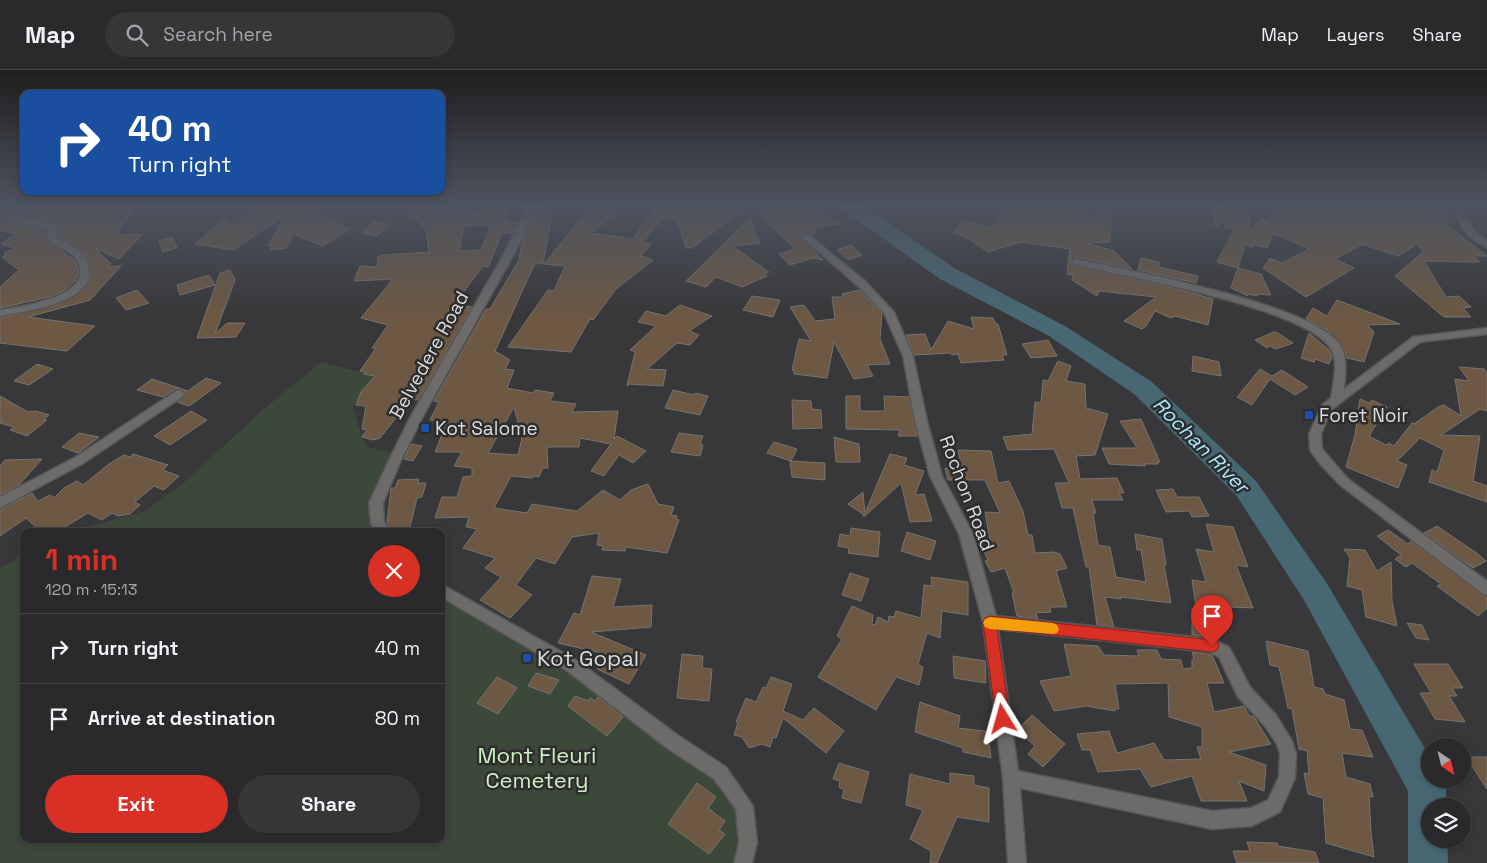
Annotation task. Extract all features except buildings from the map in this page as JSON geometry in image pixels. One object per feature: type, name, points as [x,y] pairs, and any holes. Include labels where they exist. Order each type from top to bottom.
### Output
[{"type":"street","points":[[0,313],[23,310],[64,298],[78,289],[83,282],[85,271],[81,260],[56,242]]},
{"type":"street","name":"Belvedere Road","points":[[381,528],[378,524],[376,503],[396,458],[417,416],[515,242]]},
{"type":"street","name":"Rochon Road","points":[[813,242],[861,283],[889,312],[908,356],[920,421],[936,476],[966,534],[990,622],[1011,778],[1018,863]]},
{"type":"street","points":[[1076,262],[1234,298],[1276,312],[1320,333],[1335,345],[1340,359],[1337,400]]},
{"type":"street","points":[[1487,331],[1417,339],[1326,408],[1315,434],[1316,450],[1324,462],[1344,482],[1481,579],[1487,589]]},
{"type":"street","points":[[0,503],[78,461],[178,394]]},
{"type":"street","points":[[445,592],[571,666],[673,742],[720,773],[744,806],[748,843],[743,863]]},
{"type":"street","points":[[990,622],[1212,646],[1224,652],[1244,692],[1270,720],[1284,741],[1288,754],[1287,778],[1274,806],[1252,817],[1212,820],[1011,778]]},
{"type":"green space","points":[[321,362],[375,376],[353,407],[362,438],[367,447],[392,453],[372,502],[371,512],[374,528],[84,528],[145,511],[182,484],[266,407]]},
{"type":"green space","name":"Mont Fleuri Cemetery","points":[[20,553],[20,843],[445,843],[445,599],[565,669],[729,787],[745,826],[736,863],[0,863],[0,568],[13,562]]},
{"type":"waterway","name":"Rochan River","points":[[902,242],[948,274],[1057,331],[1143,388],[1246,488],[1315,591],[1427,788],[1428,863]]},
{"type":"slow traffic","points":[[990,623],[1053,629]]},
{"type":"place","name":"Foret Noir","points":[[1309,415]]},
{"type":"place","name":"Kot Salome","points":[[425,428]]},
{"type":"place","name":"Kot Gopal","points":[[527,658]]},
{"type":"route","points":[[1003,719],[990,622],[1212,646]]}]
